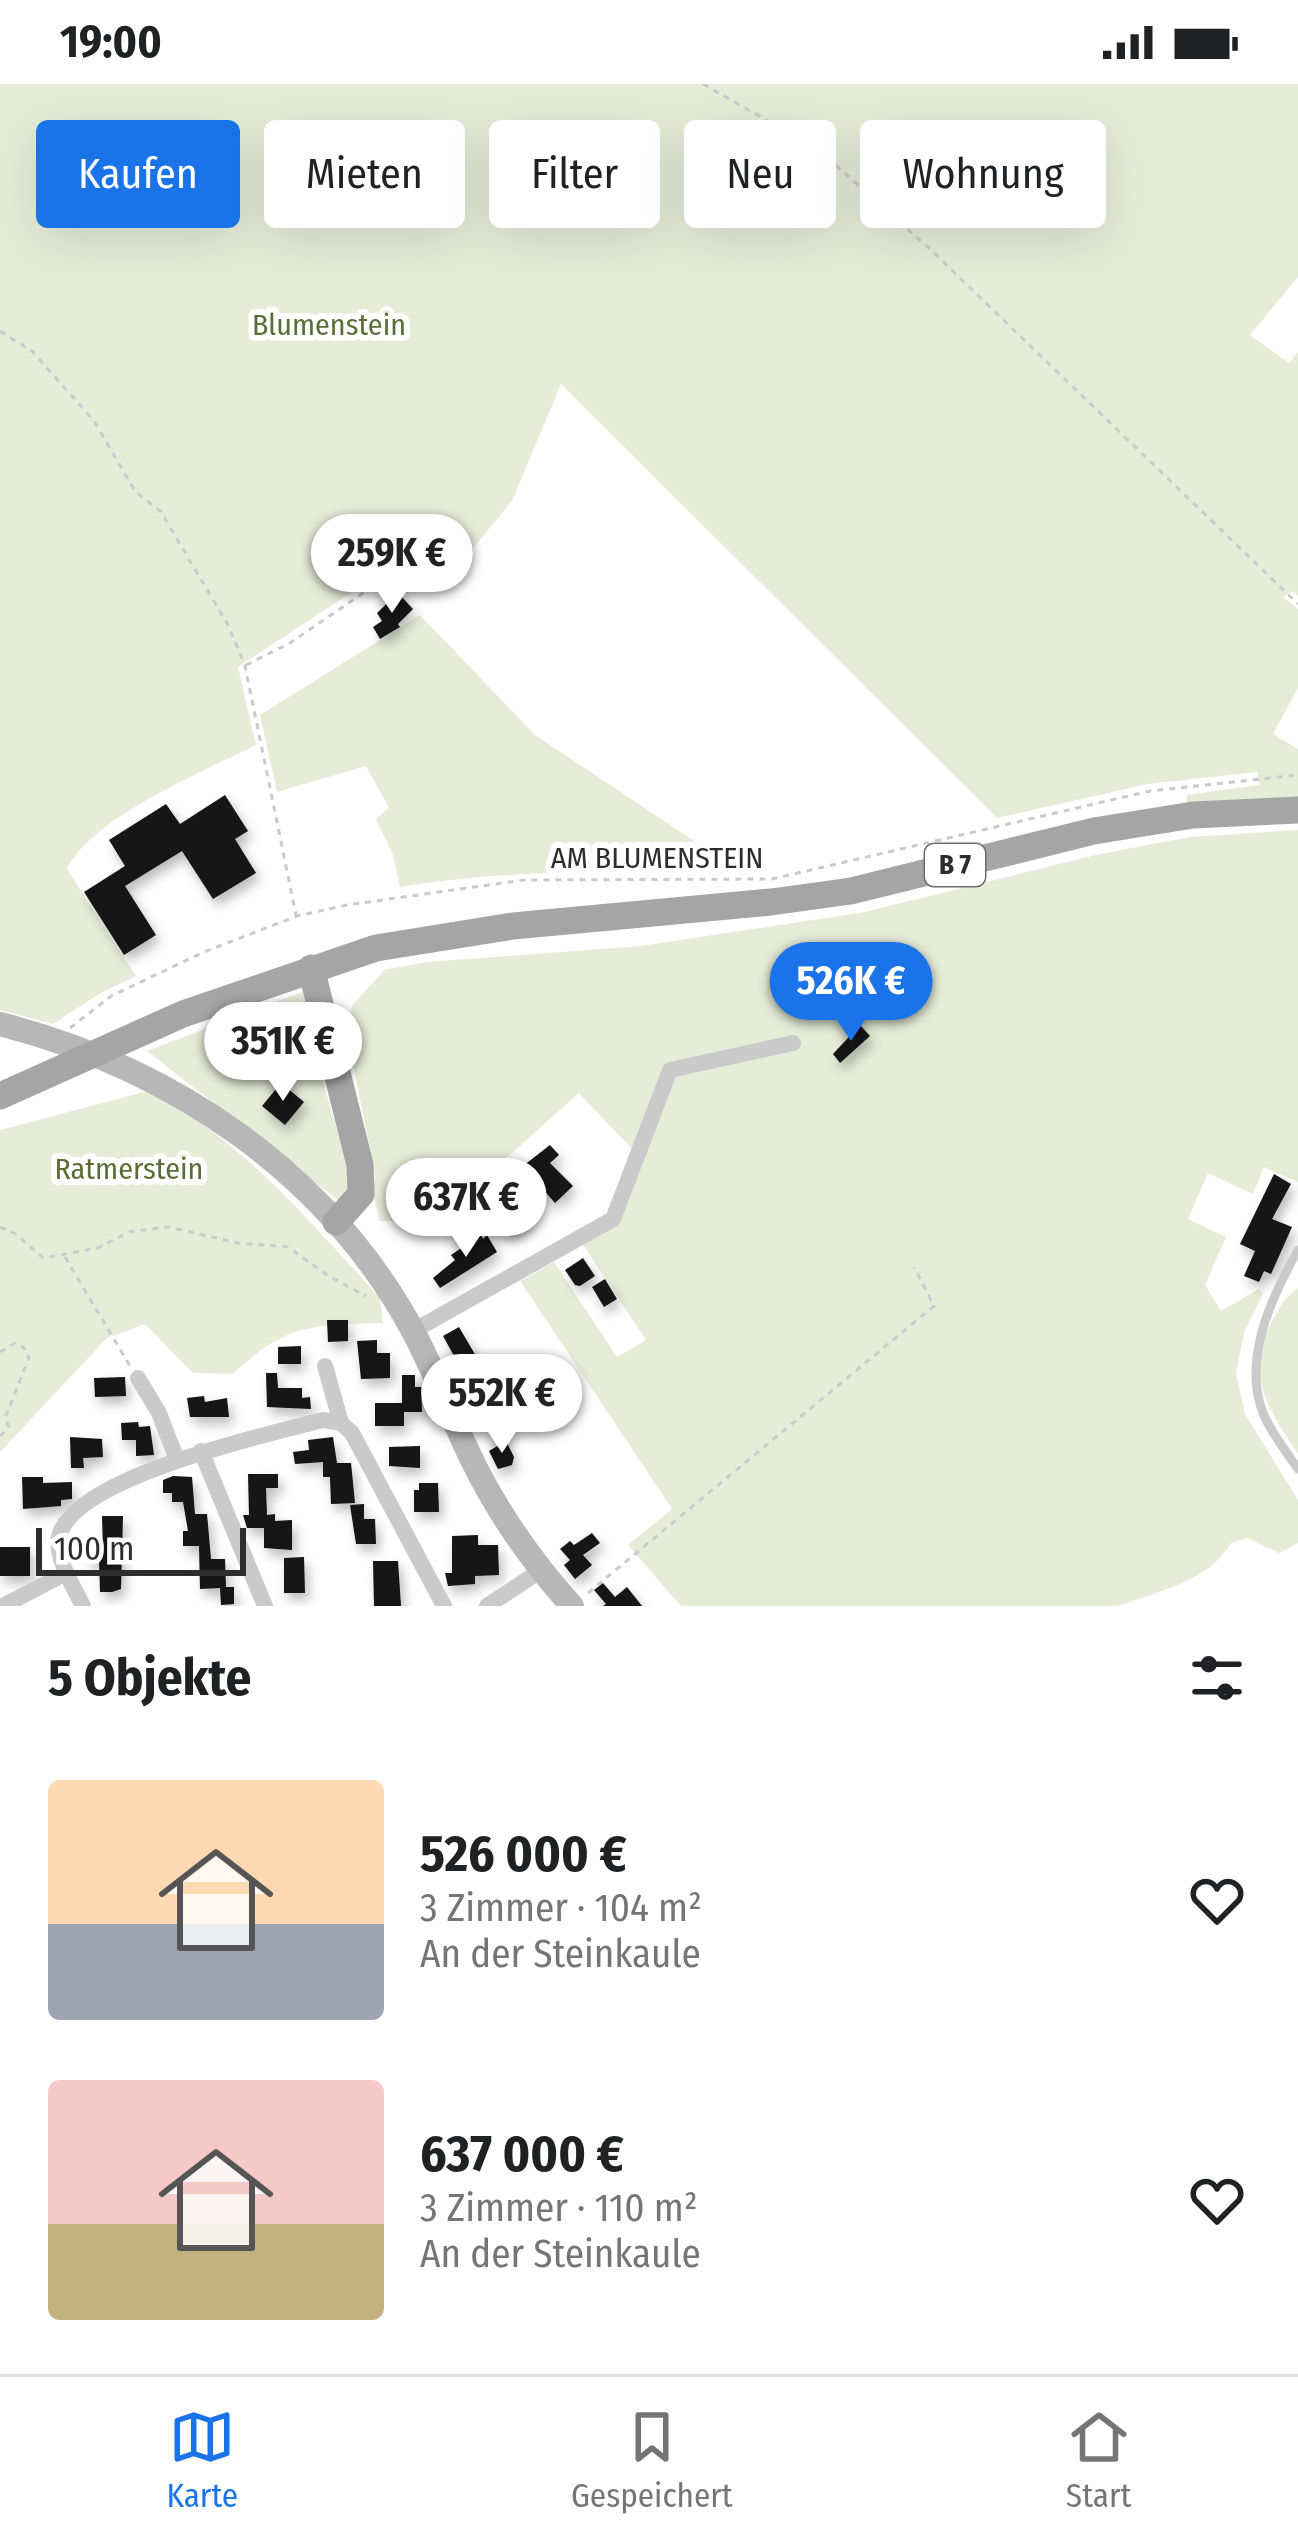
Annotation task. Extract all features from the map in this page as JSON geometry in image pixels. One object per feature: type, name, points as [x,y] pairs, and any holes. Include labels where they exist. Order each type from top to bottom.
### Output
[{"type":"main road","name":"B 7","points":[[10,1092],[183,1013],[376,948],[450,933],[811,897],[1094,831],[1193,815],[1298,810]]},
{"type":"main road","points":[[311,968],[360,1166],[361,1194],[336,1222]]},
{"type":"street","points":[[0,1024],[124,1065],[238,1132],[295,1179],[376,1271],[413,1331],[475,1467],[540,1571],[573,1606]]},
{"type":"street","points":[[413,1331],[614,1219],[670,1070],[793,1042]]},
{"type":"street","points":[[325,1366],[341,1423],[352,1433],[444,1606]]},
{"type":"street","points":[[137,1378],[159,1413],[177,1460]]},
{"type":"street","points":[[83,1606],[59,1553],[59,1535],[70,1517],[110,1490],[201,1451],[323,1420],[341,1423]]},
{"type":"street","points":[[201,1451],[265,1606]]},
{"type":"street","points":[[488,1606],[540,1571]]},
{"type":"street","points":[[3,1606],[66,1573]]},
{"type":"lane","points":[[1298,1250],[1265,1323],[1257,1386],[1268,1424],[1298,1469]]},
{"type":"path","points":[[703,84],[819,150],[932,250],[1298,604]]},
{"type":"path","points":[[0,331],[33,352],[94,421],[135,491],[161,512],[228,626],[244,666],[297,916]]},
{"type":"path","points":[[244,666],[290,643],[385,578]]},
{"type":"path","name":"AM BLUMENSTEIN","points":[[59,1040],[86,1012],[131,985],[297,916],[392,897],[524,880],[772,879],[1150,791],[1298,775]]},
{"type":"path","points":[[0,1227],[16,1234],[43,1258],[65,1258],[128,1232],[169,1227],[238,1243],[288,1247],[367,1296]]},
{"type":"path","points":[[65,1258],[137,1378]]},
{"type":"path","points":[[573,1606],[934,1306],[914,1267]]},
{"type":"path","points":[[0,1352],[15,1343],[28,1358],[5,1418],[9,1427],[0,1436]]},
{"type":"green space","name":"Blumenstein","points":[[0,84],[1298,84],[1298,277],[1250,335],[1289,363],[1298,352],[1298,596],[1293,591],[1283,597],[1298,609],[1298,688],[1273,734],[1298,749],[1298,798],[1187,804],[1187,795],[1259,785],[1257,772],[1148,784],[997,818],[561,384],[512,501],[458,566],[452,571],[423,545],[238,667],[256,745],[124,814],[80,850],[67,869],[136,976],[53,1024],[0,1010]]},
{"type":"green space","points":[[420,615],[535,735],[744,874],[529,874],[400,887],[393,855],[376,819],[389,808],[366,766],[277,792],[260,715]]},
{"type":"green space","points":[[1298,830],[1298,1182],[1264,1167],[1253,1194],[1208,1173],[1188,1219],[1226,1237],[1205,1285],[1221,1311],[1259,1289],[1263,1294],[1244,1333],[1236,1373],[1245,1414],[1298,1500],[1298,1543],[1279,1553],[1247,1538],[1231,1543],[1196,1576],[1118,1606],[681,1606],[628,1545],[672,1509],[520,1281],[554,1262],[617,1357],[646,1340],[583,1245],[619,1223],[633,1150],[579,1093],[436,1221],[380,1221],[348,1039],[352,1006],[384,970],[426,962],[641,946],[865,912],[1100,854],[1190,837]]},
{"type":"green space","points":[[307,990],[325,1089],[348,1167],[347,1191],[339,1201],[147,1051]]},
{"type":"green space","name":"Ratmerstein","points":[[148,1091],[214,1133],[273,1184],[380,1298],[383,1323],[301,1330],[269,1345],[233,1374],[193,1373],[145,1324],[107,1338],[0,1452],[0,1130]]},
{"type":"green space","points":[[1298,1288],[1298,1454],[1270,1408],[1259,1360],[1276,1314]]},
{"type":"building","points":[[398,593],[413,609],[400,627],[380,639],[373,627],[382,621],[377,613]]},
{"type":"building","points":[[225,795],[248,831],[235,839],[256,873],[213,899],[182,851],[125,886],[156,935],[124,955],[84,892],[125,866],[109,840],[166,804],[180,824]]},
{"type":"building","points":[[860,1025],[870,1036],[840,1063],[833,1054]]},
{"type":"building","points":[[281,1083],[304,1102],[285,1125],[262,1106]]},
{"type":"building","points":[[550,1145],[559,1155],[550,1163],[573,1186],[555,1203],[523,1166]]},
{"type":"building","points":[[1274,1174],[1291,1184],[1272,1219],[1292,1227],[1271,1274],[1264,1271],[1259,1282],[1244,1276],[1255,1251],[1240,1244]]},
{"type":"building","points":[[533,1196],[524,1216],[527,1221],[509,1235],[500,1225]]},
{"type":"building","points":[[481,1235],[483,1239],[487,1235],[497,1252],[440,1288],[433,1278],[455,1260],[451,1255]]},
{"type":"building","points":[[583,1258],[595,1276],[575,1285],[565,1270]]},
{"type":"building","points":[[605,1279],[617,1299],[604,1307],[592,1287]]},
{"type":"building","points":[[327,1320],[348,1320],[348,1341],[328,1342]]},
{"type":"building","points":[[459,1327],[480,1363],[496,1362],[498,1383],[470,1386],[468,1358],[458,1363],[443,1336]]},
{"type":"building","points":[[377,1340],[377,1353],[390,1353],[390,1378],[361,1379],[357,1341]]},
{"type":"building","points":[[301,1346],[301,1364],[278,1364],[278,1347]]},
{"type":"building","points":[[266,1373],[277,1373],[278,1388],[302,1388],[302,1398],[310,1397],[311,1409],[267,1407]]},
{"type":"building","points":[[402,1375],[415,1375],[415,1387],[421,1387],[422,1412],[404,1412],[404,1426],[375,1426],[375,1403],[402,1403]]},
{"type":"building","points":[[125,1377],[126,1396],[95,1397],[94,1378]]},
{"type":"building","points":[[204,1396],[205,1402],[227,1398],[229,1417],[190,1417],[187,1398]]},
{"type":"building","points":[[138,1422],[139,1427],[150,1426],[154,1455],[136,1456],[136,1440],[122,1440],[121,1423]]},
{"type":"building","points":[[70,1437],[102,1439],[103,1457],[83,1458],[84,1468],[71,1468]]},
{"type":"building","points":[[333,1437],[337,1463],[351,1463],[355,1503],[331,1504],[330,1477],[323,1477],[323,1462],[295,1464],[293,1452],[309,1450],[308,1440]]},
{"type":"building","points":[[506,1441],[514,1457],[512,1465],[498,1469],[489,1451]]},
{"type":"building","points":[[420,1446],[420,1468],[389,1466],[389,1447]]},
{"type":"building","points":[[248,1474],[278,1474],[278,1488],[266,1488],[267,1515],[275,1514],[275,1521],[292,1520],[292,1550],[264,1548],[264,1528],[247,1528],[243,1515],[249,1515]]},
{"type":"building","points":[[22,1477],[43,1477],[43,1483],[72,1482],[72,1499],[61,1500],[61,1506],[23,1509]]},
{"type":"building","points":[[192,1477],[195,1514],[207,1514],[211,1559],[225,1559],[226,1587],[234,1587],[234,1604],[221,1605],[220,1588],[200,1589],[199,1546],[183,1546],[183,1531],[188,1531],[183,1502],[172,1502],[172,1493],[163,1493],[163,1480]]},
{"type":"building","points":[[419,1483],[438,1483],[439,1512],[414,1512],[414,1490],[419,1490]]},
{"type":"building","points":[[364,1504],[364,1519],[375,1519],[376,1544],[356,1544],[350,1505]]},
{"type":"building","points":[[102,1516],[123,1516],[121,1589],[112,1592],[100,1592],[99,1560],[87,1561],[86,1549],[103,1549]]},
{"type":"building","points":[[592,1533],[600,1543],[583,1555],[592,1565],[575,1579],[564,1565],[570,1560],[560,1549]]},
{"type":"building","points":[[478,1535],[478,1545],[498,1545],[499,1575],[475,1576],[475,1584],[448,1586],[445,1573],[452,1573],[452,1536]]},
{"type":"building","points":[[0,1547],[30,1547],[30,1576],[0,1576]]},
{"type":"building","points":[[304,1557],[305,1593],[284,1593],[284,1558]]},
{"type":"building","points":[[373,1561],[398,1561],[401,1606],[374,1606]]},
{"type":"building","points":[[603,1583],[615,1597],[627,1587],[642,1606],[603,1606],[594,1590]]}]
